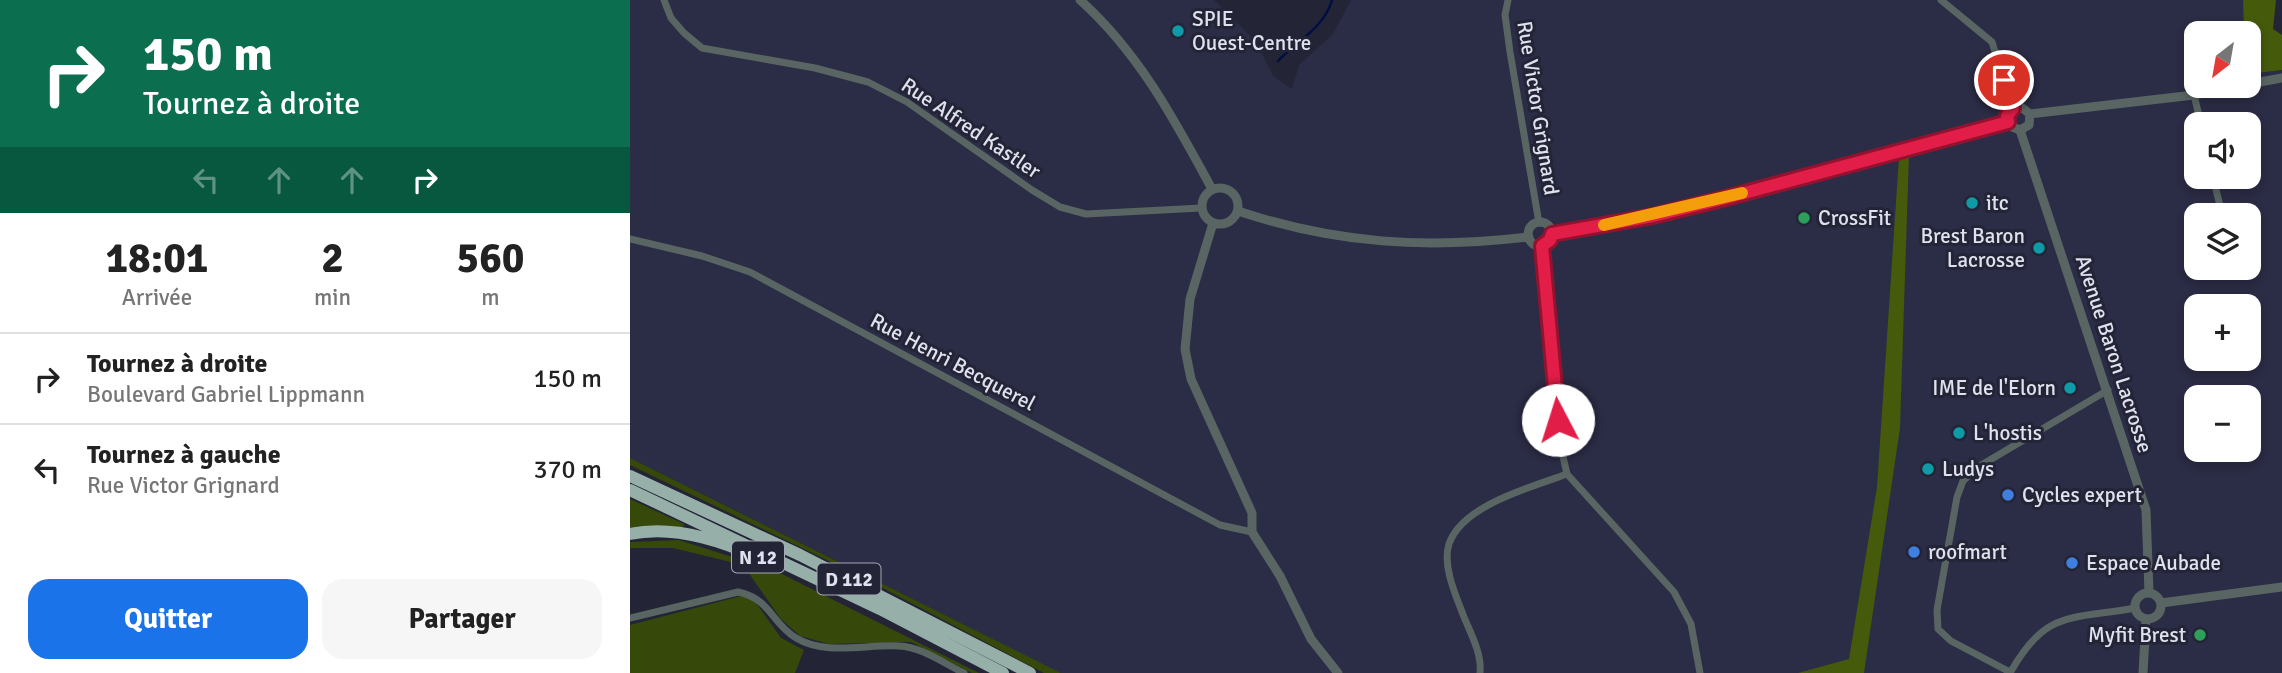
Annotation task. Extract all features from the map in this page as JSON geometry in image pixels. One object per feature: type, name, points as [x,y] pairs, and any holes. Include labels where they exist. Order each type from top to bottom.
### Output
[{"type":"highway","name":"D 112","points":[[630,475],[811,561],[1030,673]]},
{"type":"highway","name":"D 112","points":[[630,490],[880,609],[1003,673]]},
{"type":"highway","name":"N 12","points":[[630,534],[672,531],[703,537],[746,552],[880,609]]},
{"type":"street","name":"Rue Alfred Kastler","points":[[664,0],[671,18],[702,48],[815,68],[868,82],[907,102],[1032,190],[1060,206],[1086,214],[1201,208]]},
{"type":"street","points":[[1080,0],[1134,56],[1152,81],[1212,189]]},
{"type":"street","name":"Rue Victor Grignard","points":[[1508,0],[1505,15],[1510,52],[1539,223]]},
{"type":"street","points":[[1941,0],[1992,41],[2013,108]]},
{"type":"street","points":[[2261,82],[2282,78]]},
{"type":"street","points":[[2030,114],[2184,95]]},
{"type":"street","points":[[2013,108],[2025,108],[2030,114],[2029,125],[2020,130],[2013,129],[2007,116],[2013,108]]},
{"type":"street","points":[[1552,234],[1710,202],[2008,122]]},
{"type":"street","name":"Avenue Baron Lacrosse","points":[[2020,130],[2146,510],[2149,593]]},
{"type":"street","points":[[1224,187],[1234,193],[1237,211],[1228,222],[1213,223],[1201,208],[1203,196],[1212,189],[1224,187]]},
{"type":"street","points":[[1237,211],[1314,233],[1396,243],[1463,245],[1529,237]]},
{"type":"street","points":[[1213,223],[1185,324],[1185,349],[1195,389],[1252,513],[1252,532],[1280,576],[1311,639],[1338,673]]},
{"type":"street","points":[[1539,223],[1549,227],[1552,234],[1550,240],[1542,246],[1533,243],[1529,237],[1532,226],[1539,223]]},
{"type":"street","name":"Rue Henri Becquerel","points":[[630,239],[702,256],[750,272],[1220,525],[1252,532]]},
{"type":"street","points":[[1542,246],[1560,444],[1567,474],[1674,592],[1691,624],[1700,673]]},
{"type":"street","points":[[2108,390],[1978,467],[1960,488],[1937,610],[1938,628],[1951,641],[2010,672],[2028,642],[2051,624],[2135,608]]},
{"type":"street","points":[[1480,673],[1479,656],[1448,571],[1449,544],[1466,520],[1490,504],[1567,474]]},
{"type":"street","points":[[2161,603],[2282,587]]},
{"type":"street","points":[[630,618],[738,592],[754,595],[796,638],[811,644],[832,648],[916,648],[964,673]]},
{"type":"street","points":[[2135,608],[2140,596],[2149,593],[2156,596],[2161,603],[2159,614],[2146,619]]},
{"type":"street","points":[[2135,608],[2139,615],[2146,619]]},
{"type":"street","points":[[2143,673],[2146,619]]},
{"type":"shaded area","points":[[630,0],[1214,0],[1256,42],[1273,76],[1292,89],[1299,65],[1333,34],[1351,0],[2243,0],[2244,21],[2184,21],[2184,98],[2261,98],[2261,73],[2282,70],[2282,673],[1061,673],[630,458]]},
{"type":"green space","points":[[2243,0],[2276,0],[2273,29],[2282,35],[2282,70],[2261,73],[2261,21],[2244,21]]},
{"type":"green space","points":[[1909,155],[1900,428],[1864,673],[1798,673],[1849,659],[1877,487],[1899,157]]},
{"type":"green space","points":[[630,458],[1061,673],[1044,673],[858,575],[630,465]]},
{"type":"green space","points":[[630,499],[684,524],[683,527],[630,527]]},
{"type":"green space","points":[[679,540],[776,571],[979,673],[972,673],[911,642],[829,644],[800,636],[781,619],[743,565],[673,548],[630,548],[630,542]]},
{"type":"green space","points":[[741,596],[754,600],[781,638],[804,650],[795,673],[630,673],[630,625]]},
{"type":"waterway","points":[[1278,61],[1317,26],[1332,0]]},
{"type":"slow traffic","points":[[1604,225],[1653,216],[1742,193]]},
{"type":"place","name":"SPIE Ouest-Centre","points":[[1178,31]]},
{"type":"place","name":"itc","points":[[1972,203]]},
{"type":"place","name":"CrossFit","points":[[1804,218]]},
{"type":"place","name":"Brest Baron Lacrosse","points":[[2039,248]]},
{"type":"place","name":"IME de l'Elorn","points":[[2070,388]]},
{"type":"place","name":"L'hostis","points":[[1959,433]]},
{"type":"place","name":"Ludys","points":[[1928,469]]},
{"type":"place","name":"Cycles expert","points":[[2008,495]]},
{"type":"place","name":"roofmart","points":[[1914,552]]},
{"type":"place","name":"Espace Aubade","points":[[2072,563]]},
{"type":"place","name":"Myfit Brest","points":[[2200,635]]},
{"type":"route","points":[[1558,420],[1542,246],[1550,240],[1552,234],[1653,216],[2008,122],[2008,113],[2013,108],[2004,80]]}]
